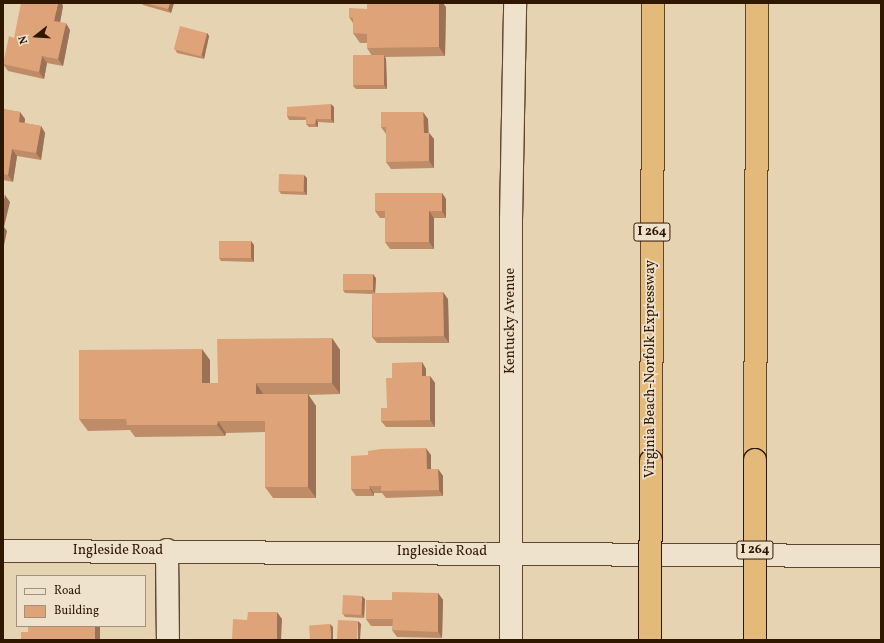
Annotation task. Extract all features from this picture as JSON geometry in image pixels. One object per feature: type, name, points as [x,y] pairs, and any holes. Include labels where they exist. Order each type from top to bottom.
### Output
[{"type":"highway","name":"Virginia Beach-Norfolk Expressway","points":[[650,640],[653,3]]},
{"type":"highway","name":"I 264","points":[[755,640],[758,3]]},
{"type":"street","name":"Kentucky Avenue","points":[[511,640],[511,220],[515,3]]},
{"type":"street","name":"Ingleside Road","points":[[3,551],[167,550],[881,556]]},
{"type":"street","points":[[167,550],[168,640]]},
{"type":"building","points":[[21,3],[58,3],[54,21],[66,23],[58,59],[42,56],[39,72],[3,64],[9,36],[14,38]]},
{"type":"building","points":[[145,3],[170,3],[168,9]]},
{"type":"building","points":[[367,3],[439,3],[439,47],[367,48],[367,34],[353,33],[353,18],[349,17],[349,8],[367,9]]},
{"type":"building","points":[[180,26],[207,33],[201,56],[174,49]]},
{"type":"building","points":[[353,55],[384,55],[384,85],[353,85]]},
{"type":"building","points":[[331,104],[331,119],[316,119],[315,124],[306,124],[306,117],[287,116],[287,107]]},
{"type":"building","points":[[3,109],[20,112],[19,122],[41,126],[36,153],[12,149],[8,175],[3,174]]},
{"type":"building","points":[[381,112],[423,112],[424,133],[429,133],[429,161],[386,162],[386,127],[381,127]]},
{"type":"building","points":[[279,174],[304,175],[303,192],[278,191]]},
{"type":"building","points":[[375,193],[442,193],[442,211],[429,211],[429,242],[385,242],[385,211],[375,211]]},
{"type":"building","points":[[219,241],[251,241],[251,258],[219,258]]},
{"type":"building","points":[[343,274],[373,274],[373,290],[343,290]]},
{"type":"building","points":[[443,292],[444,336],[373,337],[372,293]]},
{"type":"building","points":[[332,338],[332,383],[256,383],[256,394],[308,394],[308,487],[265,487],[265,421],[218,421],[217,425],[127,425],[126,419],[79,419],[79,350],[202,349],[202,383],[218,383],[217,339]]},
{"type":"building","points":[[422,362],[422,376],[430,376],[430,420],[381,421],[381,408],[387,408],[386,378],[392,378],[392,363]]},
{"type":"building","points":[[426,448],[427,469],[438,469],[439,490],[381,491],[381,486],[369,486],[370,489],[351,489],[351,456],[368,455],[368,451],[381,449]]},
{"type":"building","points":[[392,592],[438,593],[438,632],[392,630],[393,619],[366,619],[366,600],[392,600]]},
{"type":"building","points":[[343,595],[362,596],[361,615],[342,614]]},
{"type":"building","points":[[248,612],[277,612],[277,640],[232,640],[233,619],[247,620]]},
{"type":"building","points":[[338,620],[358,621],[357,640],[337,640]]},
{"type":"building","points":[[330,624],[331,640],[310,640],[309,625]]},
{"type":"building","points":[[28,627],[95,627],[95,640],[21,640],[21,632],[28,632]]}]
